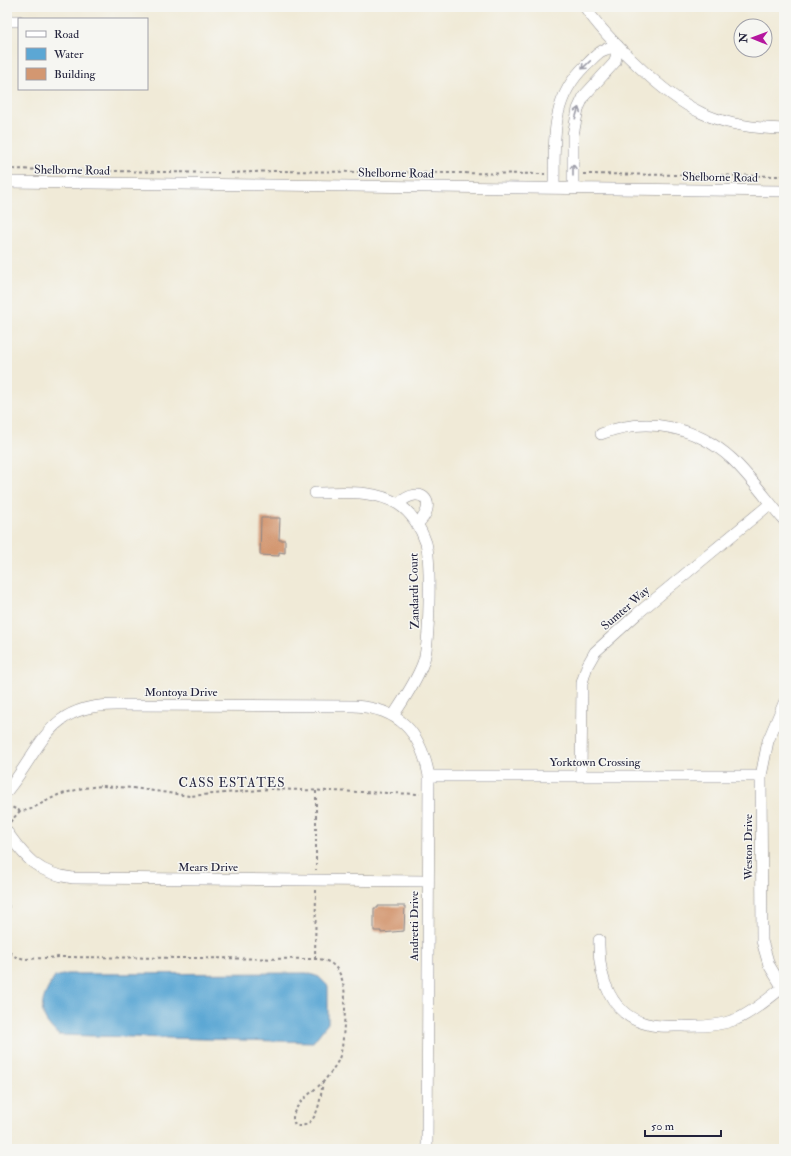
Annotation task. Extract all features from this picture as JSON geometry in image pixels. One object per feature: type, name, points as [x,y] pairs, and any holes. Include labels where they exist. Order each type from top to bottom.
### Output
[{"type":"street","points":[[585,7],[618,46],[670,95],[699,112],[721,121],[743,126],[784,129]]},
{"type":"street","points":[[7,21],[18,21]]},
{"type":"street","points":[[573,188],[573,135],[578,109],[584,96],[615,62],[618,46]]},
{"type":"street","points":[[554,188],[556,117],[566,91],[580,71],[602,49],[618,46]]},
{"type":"street","name":"Shelborne Road","points":[[7,182],[784,191]]},
{"type":"street","points":[[601,434],[619,427],[639,424],[659,425],[686,432],[712,445],[732,459],[784,520]]},
{"type":"street","name":"Zandardi Court","points":[[315,493],[368,494],[382,497],[398,504],[417,524],[426,544],[428,560],[428,646],[419,673],[393,716]]},
{"type":"street","points":[[398,504],[410,495],[417,494],[423,497],[427,505],[427,514],[417,524]]},
{"type":"street","name":"Sumter Way","points":[[581,775],[582,684],[587,666],[595,652],[637,614],[770,504]]},
{"type":"street","name":"Weston Drive","points":[[783,989],[769,965],[762,941],[761,776],[768,741],[784,703]]},
{"type":"street","name":"Montoya Drive","points":[[7,791],[55,724],[68,714],[90,706],[354,706],[373,708],[393,716]]},
{"type":"street","name":"Andretti Drive","points":[[393,716],[401,721],[418,741],[426,760],[429,776],[427,1149]]},
{"type":"street","name":"Yorktown Crossing","points":[[429,776],[761,776]]},
{"type":"street","name":"Mears Drive","points":[[7,832],[20,850],[37,866],[49,873],[73,878],[428,881]]},
{"type":"street","points":[[599,940],[599,965],[605,985],[611,996],[633,1017],[651,1025],[699,1026],[726,1023],[743,1016],[783,989]]},
{"type":"path","points":[[7,169],[231,173],[274,171],[554,174]]},
{"type":"path","points":[[573,174],[784,176]]},
{"type":"path","points":[[7,825],[20,811],[34,808],[58,795],[92,787],[133,788],[190,796],[272,789],[428,794]]},
{"type":"path","points":[[7,805],[20,811]]},
{"type":"path","points":[[7,887],[9,914],[8,948],[11,954],[21,958],[315,959],[330,963],[338,970],[343,980],[346,1008],[341,1053],[338,1061],[323,1082],[310,1093],[297,1108],[293,1120],[296,1126],[301,1126],[308,1122],[318,1111],[323,1082]]},
{"type":"water","points":[[307,973],[319,977],[328,986],[328,1023],[313,1042],[59,1035],[46,1021],[42,1007],[46,993],[55,977],[67,974]]},
{"type":"building","points":[[261,518],[280,518],[279,540],[285,540],[285,553],[279,552],[279,556],[260,555]]},
{"type":"building","points":[[378,906],[405,906],[404,931],[381,933],[381,931],[374,931],[374,908],[378,908]]},
{"type":"district","name":"CASS ESTATES","points":[[232,782]]}]
